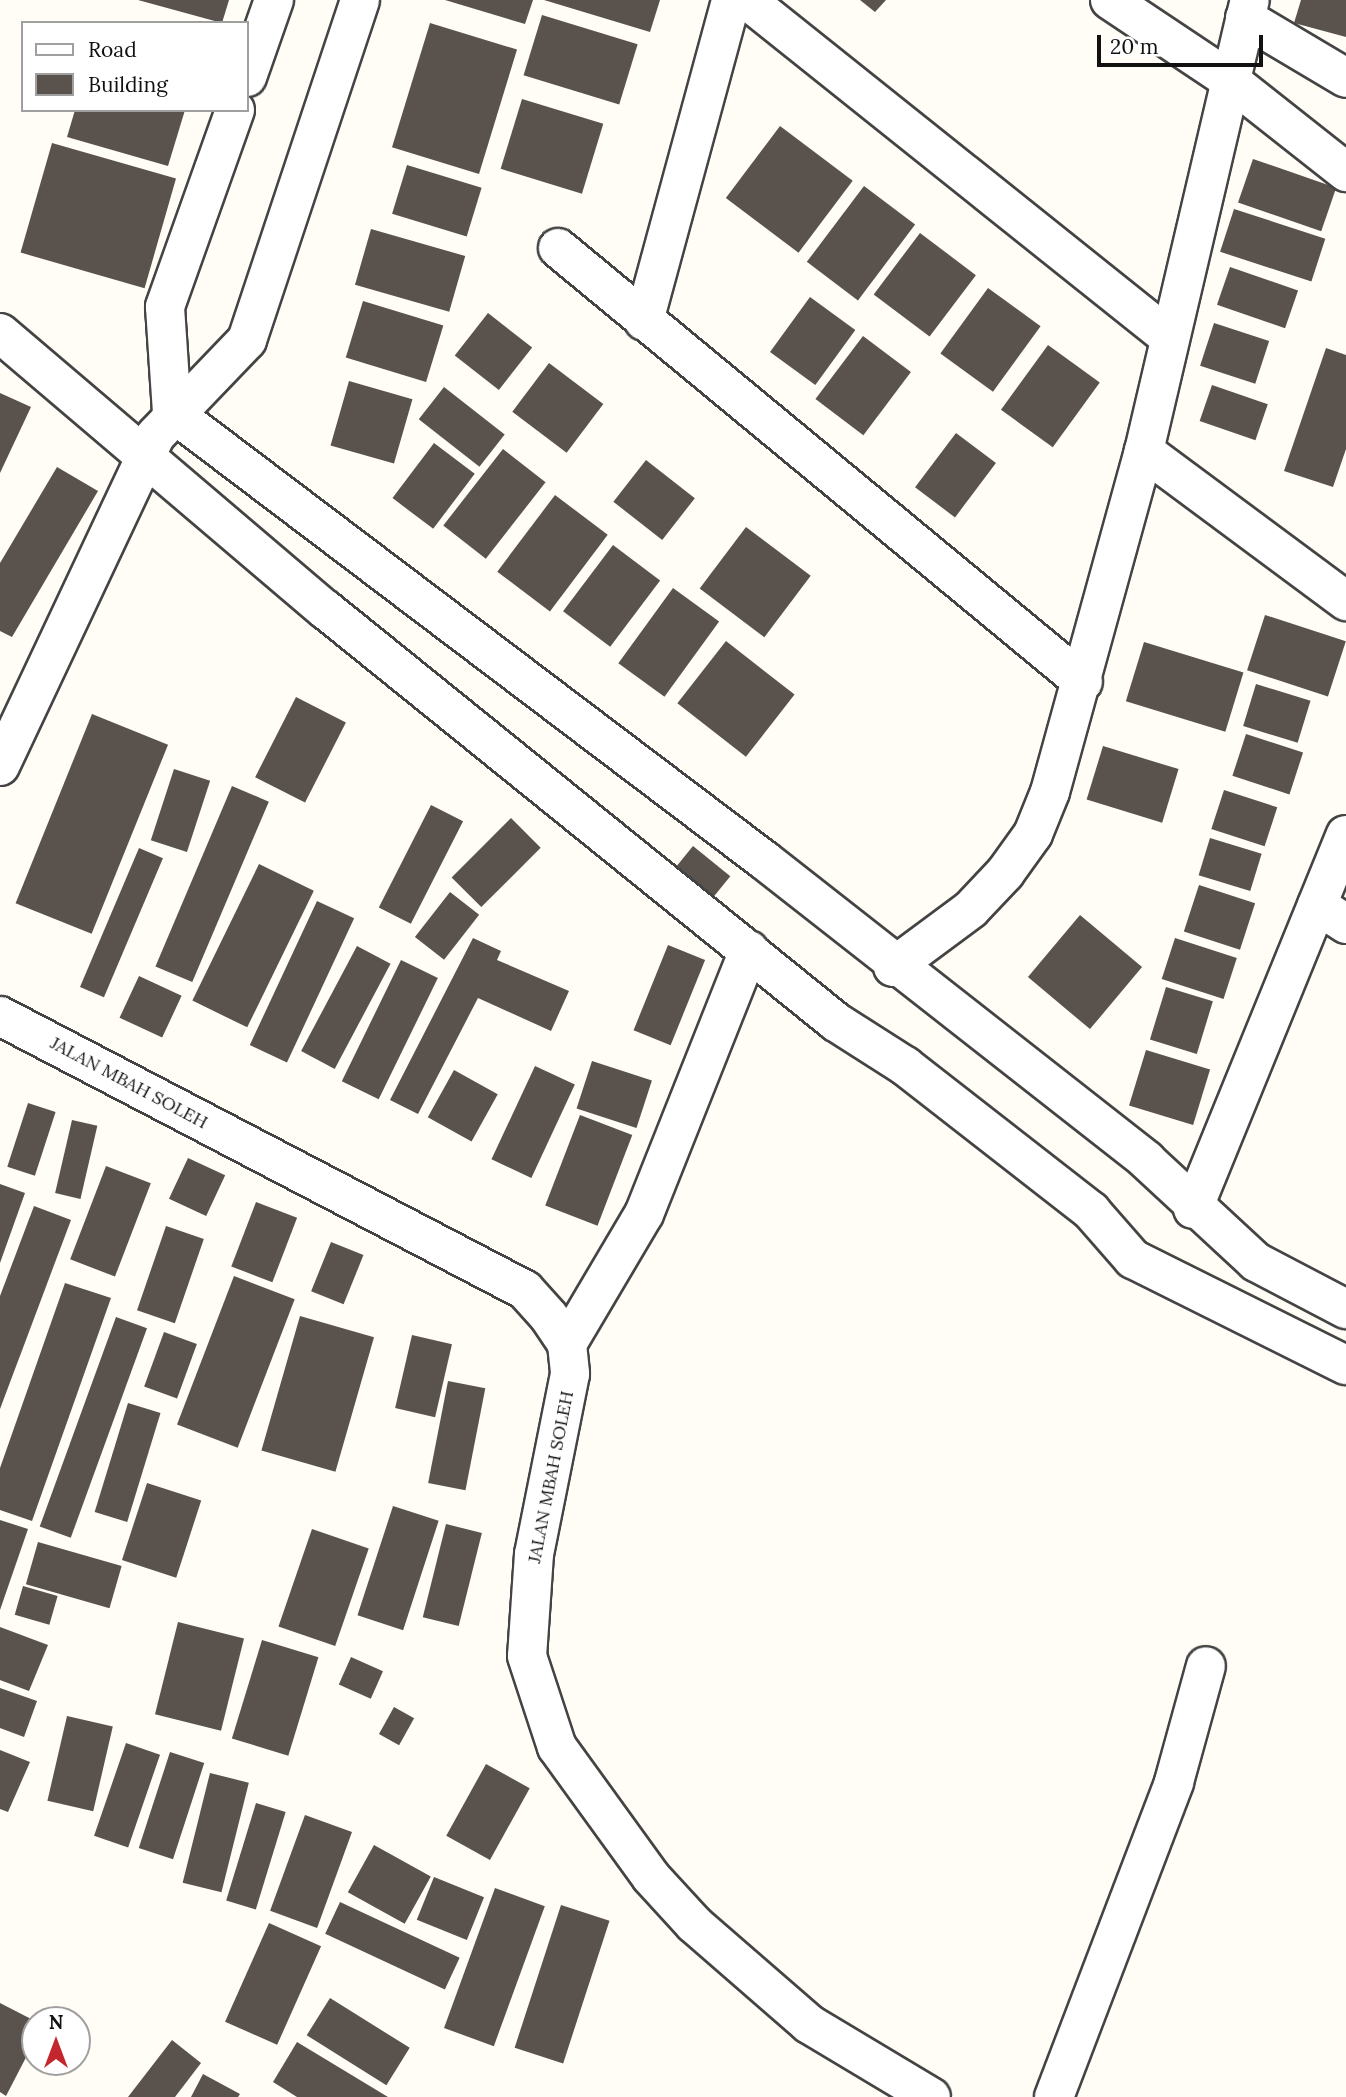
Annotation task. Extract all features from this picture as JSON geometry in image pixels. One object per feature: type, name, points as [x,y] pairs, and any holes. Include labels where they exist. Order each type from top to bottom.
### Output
[{"type":"street","points":[[248,74],[274,0]]},
{"type":"street","points":[[0,766],[146,456],[172,412],[247,340],[359,0]]},
{"type":"street","points":[[644,321],[731,0]]},
{"type":"street","points":[[747,0],[1170,338]]},
{"type":"street","points":[[1110,0],[1227,78],[1346,172]]},
{"type":"street","points":[[893,967],[971,909],[1034,834],[1083,682],[1144,451],[1227,78],[1247,9],[1346,78]]},
{"type":"street","points":[[234,112],[165,307],[172,412],[764,860],[893,967],[1146,1160],[1193,1209],[1256,1262],[1346,1309]]},
{"type":"street","points":[[558,248],[1083,682]]},
{"type":"street","points":[[0,333],[146,456],[749,950],[1091,1211],[1133,1259],[1346,1365]]},
{"type":"street","points":[[1144,451],[1346,601]]},
{"type":"street","points":[[1193,1209],[1332,915],[1346,835]]},
{"type":"street","points":[[567,1343],[639,1224],[749,950]]},
{"type":"street","name":"JALAN MBAH SOLEH","points":[[0,1016],[525,1290],[567,1343],[567,1415],[534,1554],[527,1657],[557,1747],[651,1877],[694,1924],[809,2024],[931,2097]]},
{"type":"street","points":[[1054,2097],[1174,1782],[1206,1666]]},
{"type":"building","points":[[138,0],[229,0],[223,21]]},
{"type":"building","points":[[445,0],[533,0],[525,24]]},
{"type":"building","points":[[544,0],[660,0],[650,32]]},
{"type":"building","points":[[860,0],[886,0],[875,12]]},
{"type":"building","points":[[1301,0],[1346,0],[1346,37],[1294,23]]},
{"type":"building","points":[[542,15],[638,44],[619,104],[524,75]]},
{"type":"building","points":[[430,23],[517,50],[479,174],[392,147]]},
{"type":"building","points":[[522,99],[603,124],[582,194],[501,169]]},
{"type":"building","points":[[74,112],[184,112],[168,166],[67,137]]},
{"type":"building","points":[[780,126],[853,181],[799,253],[726,198]]},
{"type":"building","points":[[52,143],[176,179],[145,288],[21,253]]},
{"type":"building","points":[[1253,159],[1336,188],[1321,231],[1238,202]]},
{"type":"building","points":[[407,165],[482,188],[467,237],[392,214]]},
{"type":"building","points":[[864,186],[915,225],[858,300],[807,262]]},
{"type":"building","points":[[1234,209],[1325,239],[1311,281],[1220,252]]},
{"type":"building","points":[[371,229],[465,256],[449,312],[355,285]]},
{"type":"building","points":[[920,233],[976,275],[930,337],[874,294]]},
{"type":"building","points":[[1230,267],[1298,290],[1285,328],[1217,305]]},
{"type":"building","points":[[988,288],[1041,326],[993,392],[940,354]]},
{"type":"building","points":[[810,297],[855,330],[815,385],[770,352]]},
{"type":"building","points":[[363,301],[443,326],[426,382],[346,357]]},
{"type":"building","points":[[488,313],[532,347],[499,390],[455,356]]},
{"type":"building","points":[[1214,323],[1269,341],[1255,384],[1200,366]]},
{"type":"building","points":[[863,336],[911,372],[863,435],[815,399]]},
{"type":"building","points":[[1048,345],[1100,383],[1053,447],[1001,410]]},
{"type":"building","points":[[1326,348],[1346,355],[1346,449],[1333,487],[1284,471]]},
{"type":"building","points":[[549,363],[603,404],[567,453],[512,412]]},
{"type":"building","points":[[349,381],[412,399],[394,464],[331,445]]},
{"type":"building","points":[[1212,385],[1268,404],[1255,440],[1200,421]]},
{"type":"building","points":[[444,387],[505,434],[479,467],[419,419]]},
{"type":"building","points":[[0,393],[31,407],[0,473]]},
{"type":"building","points":[[956,433],[996,463],[955,517],[915,487]]},
{"type":"building","points":[[434,443],[475,474],[433,529],[392,498]]},
{"type":"building","points":[[503,449],[546,482],[486,559],[443,525]]},
{"type":"building","points":[[646,460],[695,498],[662,540],[613,502]]},
{"type":"building","points":[[57,467],[98,491],[12,637],[0,631],[0,563]]},
{"type":"building","points":[[555,495],[608,535],[550,611],[497,572]]},
{"type":"building","points":[[746,527],[811,576],[764,637],[700,588]]},
{"type":"building","points":[[613,545],[660,581],[610,647],[563,611]]},
{"type":"building","points":[[673,588],[719,622],[664,697],[618,663]]},
{"type":"building","points":[[1265,615],[1346,641],[1328,696],[1247,670]]},
{"type":"building","points":[[726,641],[795,695],[746,757],[677,703]]},
{"type":"building","points":[[1144,642],[1243,672],[1225,732],[1126,701]]},
{"type":"building","points":[[1256,684],[1311,701],[1298,743],[1243,726]]},
{"type":"building","points":[[296,697],[346,722],[305,803],[255,777]]},
{"type":"building","points":[[92,714],[168,745],[92,934],[16,903]]},
{"type":"building","points":[[1246,734],[1303,753],[1289,794],[1232,776]]},
{"type":"building","points":[[1103,746],[1179,769],[1162,823],[1087,800]]},
{"type":"building","points":[[174,769],[210,781],[187,852],[151,840]]},
{"type":"building","points":[[232,786],[269,802],[192,982],[155,966]]},
{"type":"building","points":[[1224,790],[1277,807],[1265,846],[1211,829]]},
{"type":"building","points":[[431,805],[463,821],[411,924],[379,907]]},
{"type":"building","points":[[511,818],[541,848],[481,907],[452,877]]},
{"type":"building","points":[[1210,838],[1262,854],[1250,891],[1199,875]]},
{"type":"building","points":[[693,846],[730,876],[711,900],[673,870]]},
{"type":"building","points":[[139,848],[163,858],[104,997],[80,987]]},
{"type":"building","points":[[259,864],[314,891],[247,1027],[192,1001]]},
{"type":"building","points":[[1199,885],[1255,903],[1240,950],[1184,932]]},
{"type":"building","points":[[450,892],[479,915],[444,960],[415,937]]},
{"type":"building","points":[[317,901],[354,918],[287,1062],[250,1045]]},
{"type":"building","points":[[1080,915],[1142,967],[1090,1029],[1028,977]]},
{"type":"building","points":[[473,938],[501,951],[497,960],[569,991],[551,1031],[478,998],[418,1114],[390,1100]]},
{"type":"building","points":[[1175,938],[1237,958],[1224,999],[1162,979]]},
{"type":"building","points":[[668,945],[705,960],[671,1045],[634,1030]]},
{"type":"building","points":[[357,946],[391,964],[335,1069],[301,1051]]},
{"type":"building","points":[[401,960],[438,978],[379,1099],[342,1081]]},
{"type":"building","points":[[139,976],[182,996],[162,1038],[120,1018]]},
{"type":"building","points":[[1166,987],[1213,1001],[1197,1054],[1150,1040]]},
{"type":"building","points":[[1146,1050],[1210,1070],[1193,1125],[1129,1105]]},
{"type":"building","points":[[592,1061],[652,1080],[636,1128],[577,1109]]},
{"type":"building","points":[[535,1066],[575,1085],[531,1178],[491,1159]]},
{"type":"building","points":[[454,1070],[498,1094],[472,1141],[428,1117]]},
{"type":"building","points":[[28,1103],[56,1112],[35,1176],[7,1167]]},
{"type":"building","points":[[580,1115],[632,1135],[598,1226],[545,1206]]},
{"type":"building","points":[[72,1120],[97,1126],[80,1199],[55,1193]]},
{"type":"building","points":[[188,1158],[225,1175],[206,1216],[169,1199]]},
{"type":"building","points":[[106,1166],[151,1183],[115,1277],[70,1259]]},
{"type":"building","points":[[0,1184],[25,1193],[0,1263]]},
{"type":"building","points":[[256,1202],[297,1218],[272,1282],[231,1266]]},
{"type":"building","points":[[34,1206],[71,1220],[0,1409],[0,1296]]},
{"type":"building","points":[[166,1226],[204,1239],[175,1323],[137,1310]]},
{"type":"building","points":[[331,1242],[363,1255],[344,1304],[311,1291]]},
{"type":"building","points":[[234,1276],[295,1299],[238,1448],[177,1424]]},
{"type":"building","points":[[65,1283],[111,1298],[32,1521],[0,1510],[0,1468]]},
{"type":"building","points":[[300,1316],[374,1337],[335,1472],[261,1451]]},
{"type":"building","points":[[116,1317],[147,1328],[71,1538],[40,1527]]},
{"type":"building","points":[[164,1332],[197,1344],[177,1398],[144,1387]]},
{"type":"building","points":[[412,1335],[452,1344],[435,1417],[395,1408]]},
{"type":"building","points":[[448,1381],[485,1388],[465,1490],[428,1483]]},
{"type":"building","points":[[128,1403],[161,1413],[127,1522],[95,1512]]},
{"type":"building","points":[[147,1483],[201,1501],[176,1578],[122,1560]]},
{"type":"building","points":[[393,1506],[439,1521],[403,1630],[357,1615]]},
{"type":"building","points":[[0,1520],[28,1529],[0,1610]]},
{"type":"building","points":[[446,1524],[482,1533],[459,1626],[423,1617]]},
{"type":"building","points":[[312,1529],[369,1549],[335,1646],[278,1626]]},
{"type":"building","points":[[38,1542],[122,1566],[110,1608],[26,1584]]},
{"type":"building","points":[[23,1586],[58,1596],[49,1625],[15,1615]]},
{"type":"building","points":[[178,1622],[244,1638],[221,1731],[155,1714]]},
{"type":"building","points":[[0,1627],[48,1645],[29,1691],[0,1680]]},
{"type":"building","points":[[262,1640],[318,1657],[288,1756],[232,1738]]},
{"type":"building","points":[[351,1657],[383,1671],[371,1699],[339,1684]]},
{"type":"building","points":[[0,1688],[37,1701],[24,1737],[0,1728]]},
{"type":"building","points":[[394,1707],[414,1718],[399,1745],[379,1734]]},
{"type":"building","points":[[67,1716],[113,1727],[93,1811],[47,1801]]},
{"type":"building","points":[[126,1743],[160,1755],[128,1847],[94,1836]]},
{"type":"building","points":[[0,1750],[30,1762],[8,1812],[0,1809]]},
{"type":"building","points":[[170,1752],[204,1763],[173,1859],[139,1848]]},
{"type":"building","points":[[486,1764],[530,1788],[490,1860],[446,1836]]},
{"type":"building","points":[[210,1773],[249,1783],[221,1892],[183,1883]]},
{"type":"building","points":[[256,1803],[286,1812],[256,1910],[226,1901]]},
{"type":"building","points":[[305,1815],[352,1832],[317,1928],[270,1911]]},
{"type":"building","points":[[374,1845],[431,1877],[405,1924],[348,1892]]},
{"type":"building","points":[[434,1877],[484,1897],[467,1940],[417,1920]]},
{"type":"building","points":[[495,1888],[545,1906],[494,2046],[444,2028]]},
{"type":"building","points":[[340,1902],[460,1958],[445,1990],[325,1934]]},
{"type":"building","points":[[561,1905],[610,1921],[563,2063],[515,2048]]},
{"type":"building","points":[[269,1923],[321,1946],[277,2045],[225,2022]]},
{"type":"building","points":[[330,1998],[410,2048],[386,2085],[307,2035]]},
{"type":"building","points":[[0,2003],[21,2014],[21,2067],[6,2096],[0,2092]]},
{"type":"building","points":[[172,2040],[201,2063],[175,2097],[128,2097]]},
{"type":"building","points":[[297,2042],[388,2097],[297,2097],[273,2082]]},
{"type":"building","points":[[203,2074],[240,2094],[238,2097],[191,2097]]}]
